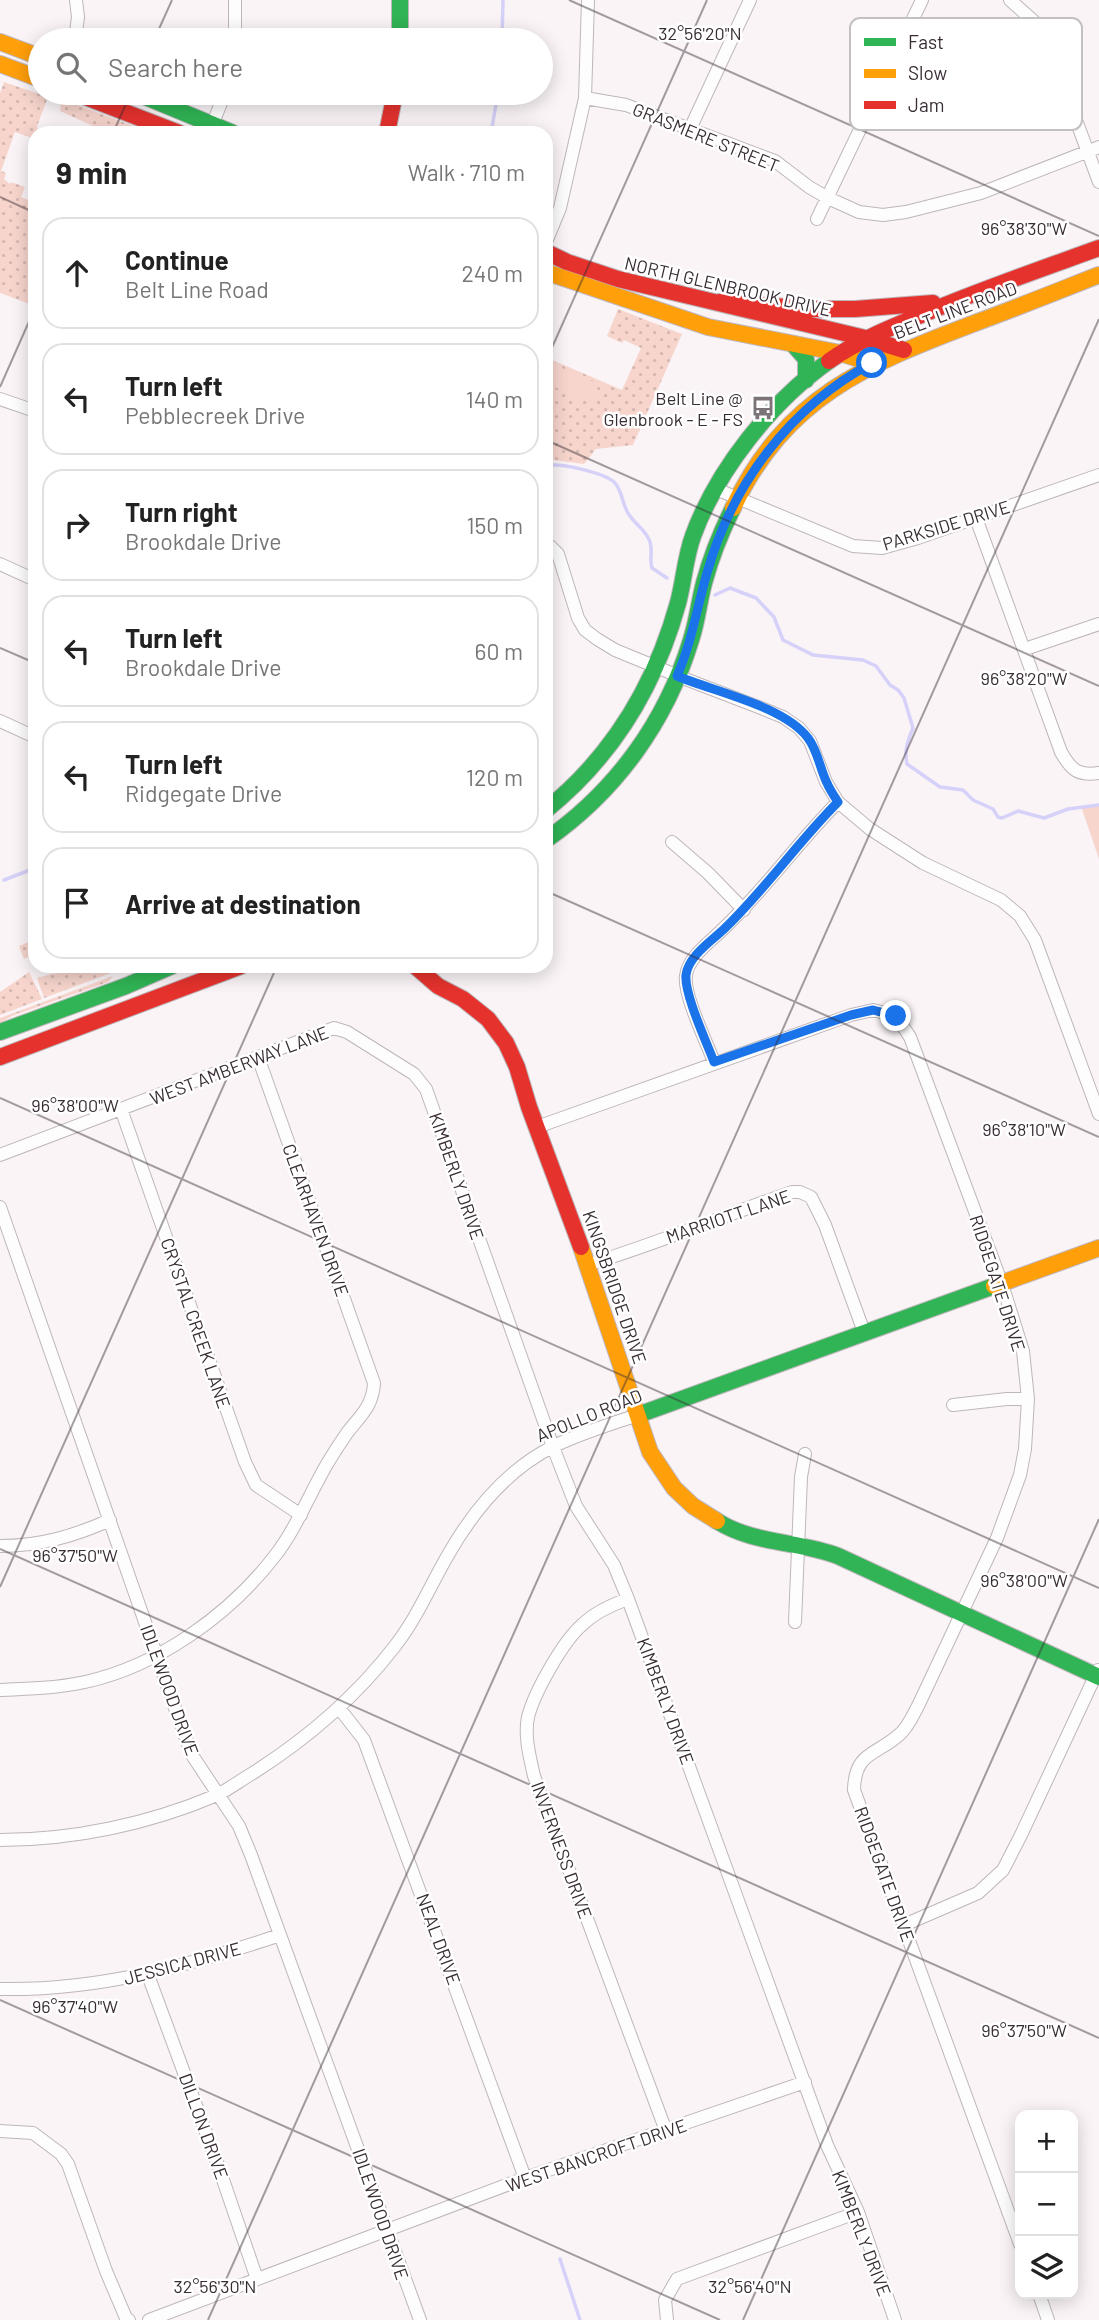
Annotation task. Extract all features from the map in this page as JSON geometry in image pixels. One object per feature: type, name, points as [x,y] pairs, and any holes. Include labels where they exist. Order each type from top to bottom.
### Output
[{"type":"main road","points":[[400,0],[400,28]]},
{"type":"main road","points":[[0,42],[28,52]]},
{"type":"main road","points":[[0,64],[28,74]]},
{"type":"main road","points":[[106,105],[161,126]]},
{"type":"main road","points":[[161,105],[205,126]]},
{"type":"main road","points":[[388,126],[393,105]]},
{"type":"main road","name":"BELT LINE ROAD","points":[[553,805],[566,796],[601,759],[644,693],[679,601],[689,547],[716,489],[752,436],[778,406],[840,353],[865,338],[953,301],[1099,248]]},
{"type":"main road","name":"NORTH GLENBROOK DRIVE","points":[[553,255],[618,279],[865,338],[904,350]]},
{"type":"main road","name":"NORTH GLENBROOK DRIVE","points":[[553,274],[708,327],[840,353],[872,363]]},
{"type":"main road","name":"BELT LINE ROAD","points":[[553,835],[586,809],[620,774],[649,731],[688,651],[707,572],[736,497],[756,467],[805,409],[848,376],[872,363],[1099,275]]},
{"type":"main road","points":[[719,302],[814,309],[855,309],[953,301]]},
{"type":"main road","points":[[793,344],[804,352],[807,364],[806,380]]},
{"type":"main road","points":[[0,1032],[156,973]]},
{"type":"main road","points":[[0,1057],[223,973]]},
{"type":"main road","name":"KINGSBRIDGE DRIVE","points":[[423,973],[488,1019],[506,1043],[517,1067],[587,1265],[650,1452],[674,1488],[693,1506],[719,1523],[748,1536],[799,1545],[838,1556],[1098,1673]]},
{"type":"main road","points":[[126,986],[134,1007]]},
{"type":"main road","name":"APOLLO ROAD","points":[[638,1415],[1099,1248]]},
{"type":"street","points":[[76,0],[77,28]]},
{"type":"street","points":[[235,0],[235,28]]},
{"type":"street","points":[[553,225],[560,208],[585,98],[588,0]]},
{"type":"street","points":[[690,129],[750,0]]},
{"type":"street","points":[[913,18],[922,0]]},
{"type":"street","points":[[1010,0],[1030,18]]},
{"type":"street","name":"GRASMERE STREET","points":[[585,98],[626,105],[775,161],[828,198],[859,212],[883,215],[906,212],[981,193],[1093,149]]},
{"type":"street","points":[[212,126],[220,105]]},
{"type":"street","points":[[1082,124],[1093,149],[1099,182]]},
{"type":"street","points":[[817,219],[860,130]]},
{"type":"street","points":[[0,399],[28,409]]},
{"type":"street","name":"PARKSIDE DRIVE","points":[[716,489],[853,546],[882,548],[1099,475]]},
{"type":"street","points":[[976,518],[1068,764],[1086,775],[1099,773]]},
{"type":"street","points":[[553,550],[558,554],[578,618],[585,630],[615,650],[783,717],[799,728],[810,741],[826,782],[838,802],[870,829],[923,863],[1001,900],[1020,916],[1035,940],[1099,1114]]},
{"type":"street","points":[[0,564],[28,577]]},
{"type":"street","points":[[1025,649],[1099,624]]},
{"type":"street","points":[[0,721],[28,734]]},
{"type":"street","points":[[714,1062],[689,995],[686,975],[694,958],[744,910],[814,825],[838,802]]},
{"type":"street","points":[[672,842],[708,873],[744,910]]},
{"type":"street","name":"RIDGEGATE DRIVE","points":[[537,1127],[851,1015],[873,1010],[896,1016],[910,1037],[1002,1284],[1023,1351],[1028,1399],[1020,1475],[997,1538],[918,1706],[903,1731],[887,1745],[863,1758],[854,1774],[854,1790],[1017,2236]]},
{"type":"street","name":"WEST AMBERWAY LANE","points":[[0,1155],[334,1027],[347,1032],[414,1074],[426,1088]]},
{"type":"street","name":"CLEARHAVEN DRIVE","points":[[258,1057],[374,1383],[374,1396],[368,1409],[337,1448],[301,1516]]},
{"type":"street","name":"KIMBERLY DRIVE","points":[[426,1088],[553,1447],[576,1506],[614,1565],[628,1599],[829,2150],[858,2212],[895,2320]]},
{"type":"street","name":"CRYSTAL CREEK LANE","points":[[121,1109],[245,1462],[256,1485],[301,1516]]},
{"type":"street","name":"MARRIOTT LANE","points":[[587,1265],[792,1192],[800,1192],[811,1197],[825,1225],[864,1332]]},
{"type":"street","name":"IDLEWOOD DRIVE","points":[[0,1207],[192,1755],[239,1826],[420,2320]]},
{"type":"street","points":[[953,1405],[1028,1399]]},
{"type":"street","name":"APOLLO ROAD","points":[[0,1840],[38,1840],[102,1830],[156,1816],[218,1794],[301,1740],[339,1708],[375,1670],[422,1606],[446,1557],[474,1514],[503,1482],[553,1447],[638,1415]]},
{"type":"street","points":[[795,1622],[801,1476],[805,1454]]},
{"type":"street","points":[[0,1690],[49,1687],[86,1681],[113,1673],[157,1654],[236,1599],[275,1557],[301,1516]]},
{"type":"street","points":[[0,1546],[41,1544],[71,1536],[110,1520]]},
{"type":"street","name":"INVERNESS DRIVE","points":[[628,1599],[605,1608],[581,1625],[564,1647],[543,1684],[528,1719],[528,1748],[534,1776],[666,2131]]},
{"type":"street","points":[[904,1925],[978,1893],[1003,1870],[1098,1673]]},
{"type":"street","name":"NEAL DRIVE","points":[[339,1708],[365,1740],[525,2178]]},
{"type":"street","name":"JESSICA DRIVE","points":[[0,1989],[85,1986],[148,1975],[280,1934]]},
{"type":"street","name":"DILLON DRIVE","points":[[148,1975],[257,2279]]},
{"type":"street","name":"WEST BANCROFT DRIVE","points":[[149,2320],[525,2178],[805,2082]]},
{"type":"street","points":[[0,2131],[33,2133],[61,2154],[68,2164],[106,2271],[129,2320]]},
{"type":"street","points":[[667,2320],[665,2300],[677,2279],[858,2212]]},
{"type":"street","points":[[1040,2299],[1048,2320]]},
{"type":"shaded area","points":[[4,82],[28,90],[28,105],[45,105],[37,126],[28,126],[28,137],[15,132],[1,171],[6,173],[4,179],[10,184],[11,182],[25,187],[21,197],[28,200],[28,303],[0,293],[0,93]]},
{"type":"shaded area","points":[[61,105],[78,105],[133,126],[93,126],[60,111]]},
{"type":"shaded area","points":[[618,309],[682,334],[633,445],[596,449],[584,464],[553,460],[553,360],[622,390],[641,348],[607,336]]},
{"type":"shaded area","points":[[553,364],[599,384],[591,403],[553,386]]},
{"type":"shaded area","points":[[1081,806],[1099,806],[1099,859]]},
{"type":"shaded area","points":[[28,942],[28,957],[24,959],[19,946]]},
{"type":"shaded area","points":[[28,973],[42,999],[0,1015],[0,992]]},
{"type":"shaded area","points":[[111,973],[44,998],[37,978],[51,974]]},
{"type":"shaded area","points":[[113,976],[108,982],[12,1016],[0,1023],[0,1018]]},
{"type":"waterway","points":[[502,28],[503,0]]},
{"type":"waterway","points":[[492,126],[496,105]]},
{"type":"waterway","points":[[553,465],[581,469],[614,482],[627,512],[649,538],[652,568],[667,578]]},
{"type":"waterway","points":[[715,595],[730,588],[756,598],[774,617],[783,640],[813,655],[863,660],[876,666],[904,698],[913,728],[906,750],[907,764],[940,787],[963,790],[973,800],[993,809],[998,817],[1002,818],[1018,811],[1044,818],[1068,809],[1099,805]]},
{"type":"waterway","points":[[4,880],[28,871]]},
{"type":"waterway","points":[[560,2259],[580,2320]]},
{"type":"traffic: fast","points":[[400,0],[400,28]]},
{"type":"traffic: fast","points":[[165,105],[216,126]]},
{"type":"traffic: fast","points":[[793,344],[806,359],[806,380]]},
{"type":"traffic: fast","points":[[553,804],[592,767],[611,743],[644,691],[678,603],[693,536],[716,486],[767,417],[808,377],[829,361]]},
{"type":"traffic: fast","points":[[553,835],[595,800],[616,777],[653,726],[668,699],[693,633],[710,564],[733,508]]},
{"type":"traffic: fast","points":[[0,1032],[156,973]]},
{"type":"traffic: fast","points":[[638,1415],[994,1286]]},
{"type":"traffic: fast","points":[[717,1521],[745,1534],[838,1556],[1099,1677]]},
{"type":"traffic: slow","points":[[0,42],[28,52]]},
{"type":"traffic: slow","points":[[0,64],[28,74]]},
{"type":"traffic: slow","points":[[553,274],[708,327],[840,353],[872,363]]},
{"type":"traffic: slow","points":[[733,508],[754,470],[778,438],[804,411],[833,389],[865,370],[936,338],[1099,275]]},
{"type":"traffic: slow","points":[[581,1247],[650,1452],[674,1488],[693,1506],[717,1521]]},
{"type":"traffic: slow","points":[[994,1286],[1099,1248]]},
{"type":"traffic: jam","points":[[106,105],[161,126]]},
{"type":"traffic: jam","points":[[388,126],[393,105]]},
{"type":"traffic: jam","points":[[829,361],[864,340],[901,323],[990,287],[1099,248]]},
{"type":"traffic: jam","points":[[553,255],[618,279],[865,338],[904,350]]},
{"type":"traffic: jam","points":[[719,302],[814,309],[933,303]]},
{"type":"traffic: jam","points":[[0,1057],[222,973]]},
{"type":"traffic: jam","points":[[423,973],[488,1019],[506,1043],[581,1247]]},
{"type":"place","name":"Belt Line @ Glenbrook - E - FS","points":[[763,408]]},
{"type":"route","points":[[872,363],[848,376],[805,409],[756,467],[736,497],[707,572],[688,651],[677,676],[734,696],[783,717],[799,728],[810,741],[826,782],[838,802],[814,825],[744,910],[694,958],[686,975],[689,995],[714,1062],[851,1015],[873,1010],[896,1016]]}]
